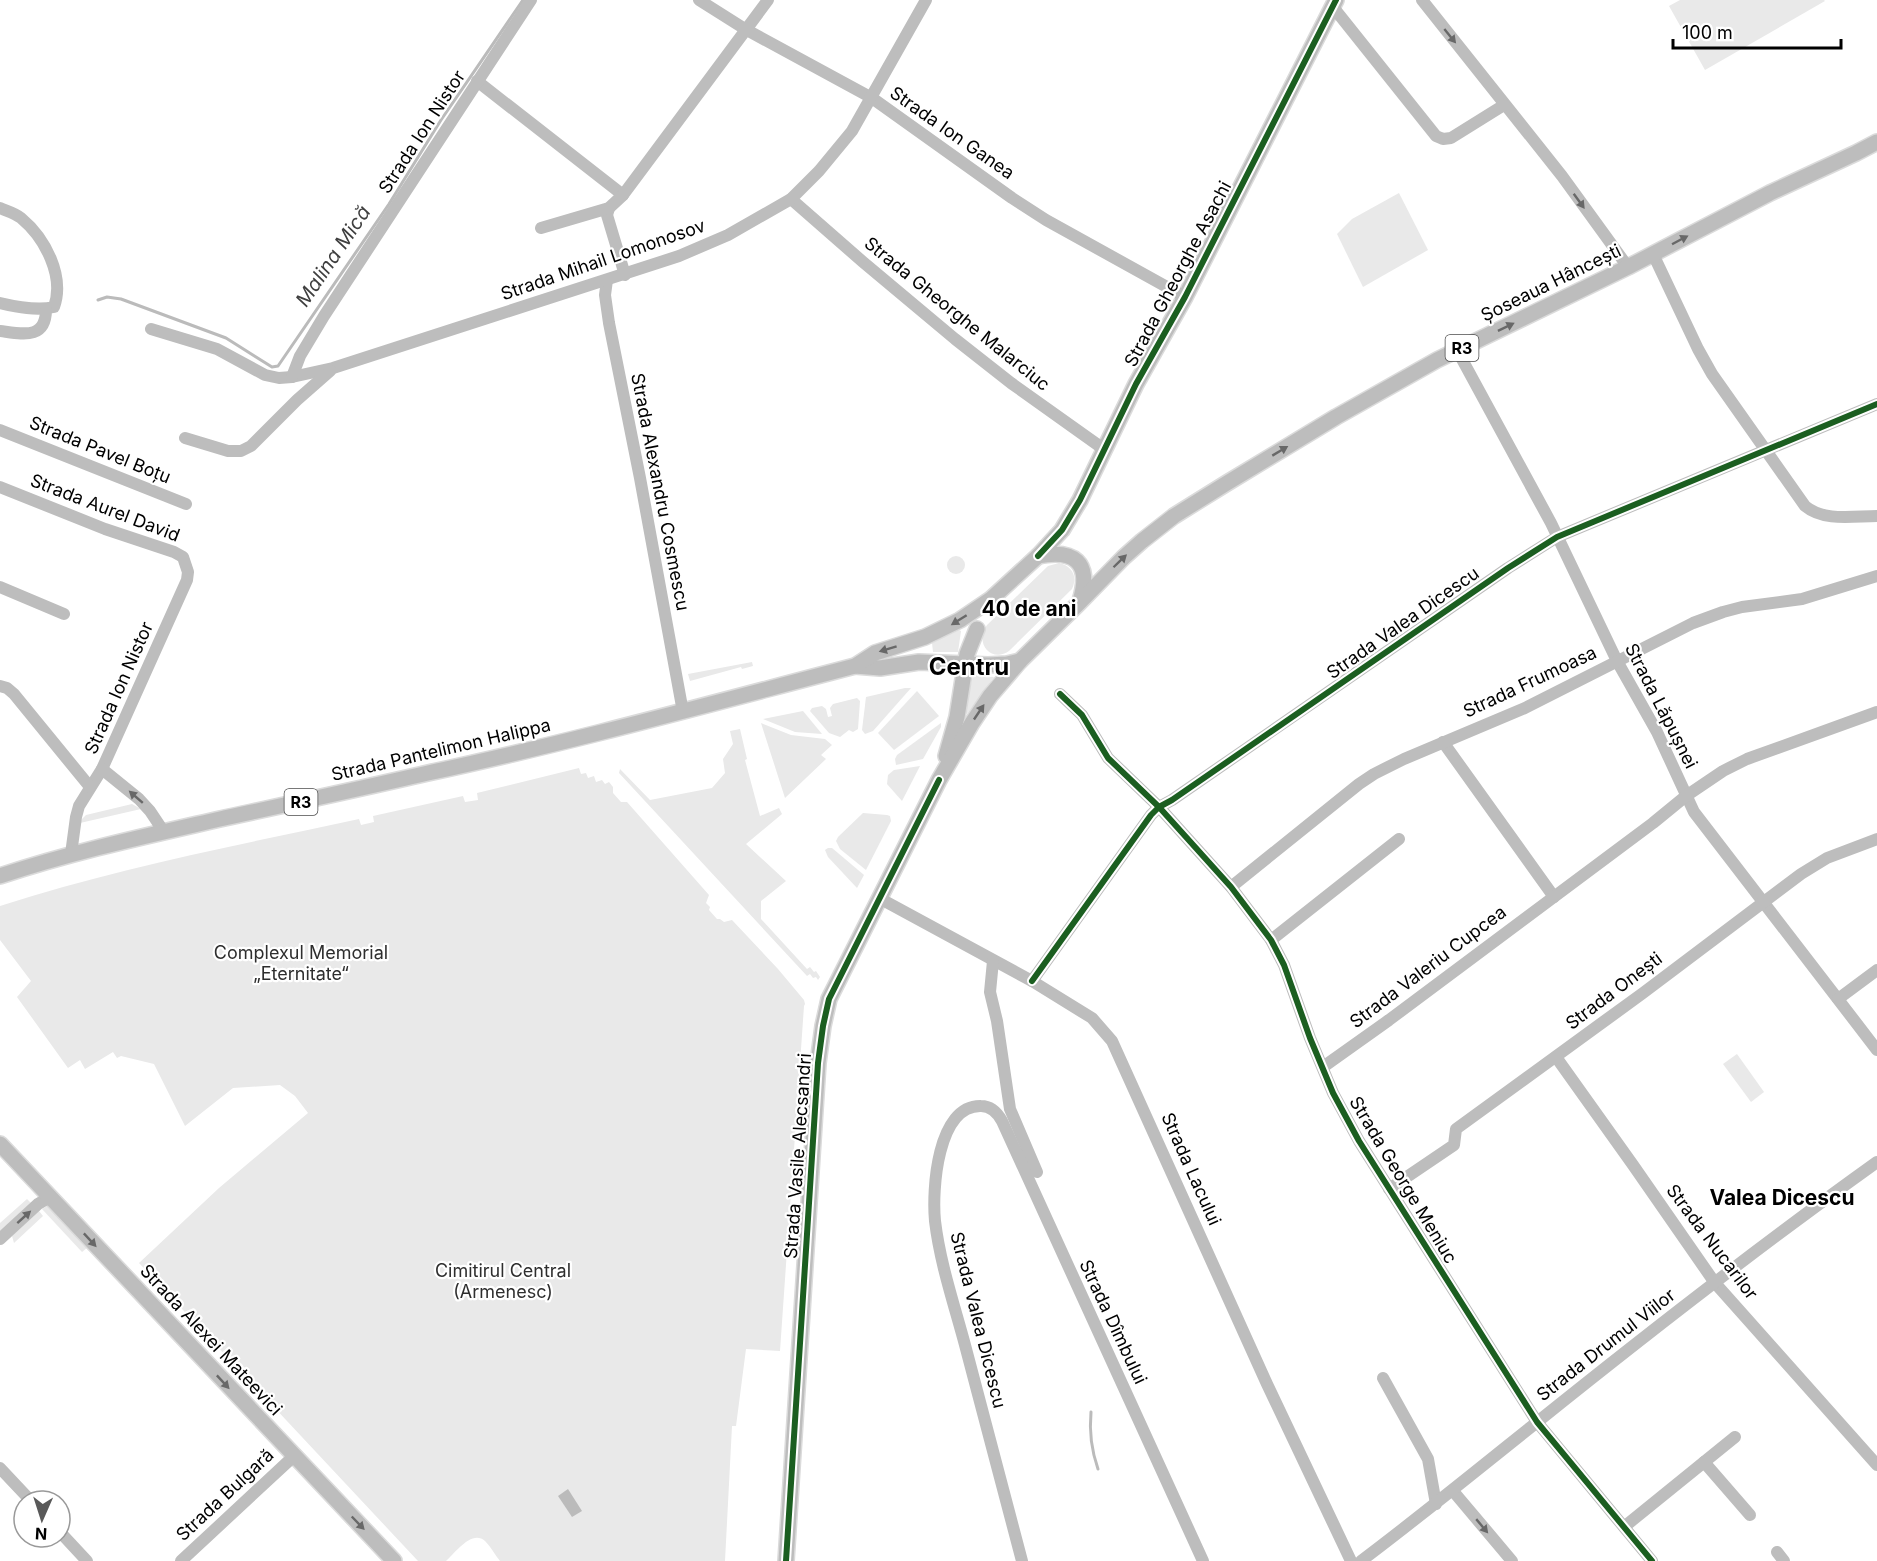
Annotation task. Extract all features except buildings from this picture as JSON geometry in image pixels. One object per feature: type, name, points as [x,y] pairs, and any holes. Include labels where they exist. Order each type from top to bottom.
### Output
[{"type":"main road","name":"Strada Gheorghe Asachi","points":[[1038,556],[1071,518],[1136,384],[1185,297],[1334,3]]},
{"type":"main road","name":"Șoseaua Hâncești","points":[[1079,603],[1124,557],[1180,512],[1336,417],[1457,350],[1628,267],[1763,196],[1877,142]]},
{"type":"main road","points":[[1038,556],[1054,553],[1070,555],[1077,560],[1084,575],[1079,603]]},
{"type":"main road","name":"R3","points":[[977,629],[991,599],[1038,556]]},
{"type":"main road","name":"Strada Pantelimon Halippa","points":[[0,876],[71,854],[585,737],[855,666],[875,653],[935,633],[960,620],[991,599]]},
{"type":"main road","name":"R3","points":[[1001,665],[1020,661],[1079,603]]},
{"type":"main road","points":[[939,780],[954,730],[969,644],[977,629]]},
{"type":"main road","points":[[977,629],[976,643],[980,654],[989,661],[1001,665]]},
{"type":"main road","name":"Strada Vasile Alecsandri","points":[[786,1561],[821,1037],[829,999],[939,780],[984,705],[1020,661]]},
{"type":"main road","name":"Strada Pantelimon Halippa","points":[[855,666],[880,668],[919,662],[1001,665]]},
{"type":"main road","name":"Strada Alexei Mateevici","points":[[0,1144],[394,1561]]},
{"type":"street","name":"Strada Ion Nistor","points":[[292,377],[300,356],[324,316],[531,0]]},
{"type":"street","name":"Strada Ion Ganea","points":[[699,0],[745,29],[872,98],[1037,214],[1185,297]]},
{"type":"street","points":[[541,228],[609,208],[624,195],[768,0]]},
{"type":"street","name":"Strada Mihail Lomonosov","points":[[151,329],[217,349],[265,375],[279,378],[292,377],[333,368],[625,275],[729,235],[791,199],[841,146],[872,98],[926,0]]},
{"type":"street","points":[[1422,0],[1562,177],[1628,267]]},
{"type":"street","points":[[1334,3],[1436,136],[1443,139],[1451,138],[1504,105]]},
{"type":"street","points":[[477,81],[624,195]]},
{"type":"street","name":"Strada Gheorghe Malarciuc","points":[[791,199],[955,339],[1020,390],[1105,450]]},
{"type":"street","points":[[0,208],[11,212],[25,222],[39,239],[50,258],[58,281],[54,307],[46,309],[0,303]]},
{"type":"street","points":[[609,208],[607,215],[625,275]]},
{"type":"street","points":[[1653,254],[1712,374],[1809,509],[1825,515],[1877,516]]},
{"type":"street","name":"Strada Alexandru Cosmescu","points":[[607,280],[604,295],[683,712]]},
{"type":"street","points":[[0,331],[23,334],[41,329],[46,320],[46,309]]},
{"type":"street","name":"Strada Lăpușnei","points":[[1457,350],[1532,485],[1617,661],[1657,732],[1694,812],[1877,1050]]},
{"type":"street","points":[[185,438],[228,451],[241,451],[251,446],[333,368]]},
{"type":"street","name":"Strada Valea Dicescu","points":[[1032,981],[1159,807],[1508,568],[1557,537],[1877,405]]},
{"type":"street","name":"Strada Pavel Boțu","points":[[0,430],[186,504]]},
{"type":"street","name":"Strada Aurel David","points":[[0,487],[105,529],[174,552],[183,557],[188,572]]},
{"type":"street","name":"Strada Ion Nistor","points":[[164,832],[139,799],[102,769],[187,580],[188,572]]},
{"type":"street","name":"Strada Frumoasa","points":[[1231,887],[1359,784],[1404,759],[1525,708],[1693,623],[1742,607],[1802,599],[1877,576]]},
{"type":"street","points":[[0,587],[64,614]]},
{"type":"street","points":[[0,686],[14,694],[90,787]]},
{"type":"street","name":"Strada George Meniuc","points":[[1060,694],[1082,716],[1108,758],[1159,807],[1231,887],[1271,940],[1288,975],[1333,1093],[1389,1189],[1537,1422],[1652,1561]]},
{"type":"street","name":"Strada Valeriu Cupcea","points":[[1323,1067],[1554,897],[1686,796],[1723,771],[1748,759],[1877,712]]},
{"type":"street","points":[[1443,741],[1554,897]]},
{"type":"street","points":[[71,854],[75,817],[79,806],[102,769]]},
{"type":"street","points":[[1271,940],[1399,839]]},
{"type":"street","name":"Strada Onești","points":[[1389,1189],[1454,1145],[1456,1129],[1643,993],[1762,902],[1827,858],[1877,839]]},
{"type":"street","name":"Strada Lacului","points":[[879,898],[1032,981],[1092,1018],[1112,1041],[1267,1384],[1351,1561]]},
{"type":"street","points":[[993,961],[990,992],[997,1021],[1010,1109],[1037,1172]]},
{"type":"street","points":[[1838,999],[1877,970]]},
{"type":"street","name":"Strada Nucarilor","points":[[1556,1057],[1715,1283],[1877,1465]]},
{"type":"street","name":"Strada Valea Dicescu","points":[[982,1106],[970,1107],[958,1114],[942,1143],[936,1179],[935,1219],[947,1275],[1022,1561]]},
{"type":"street","name":"Strada Dîmbului","points":[[982,1106],[997,1112],[1002,1120],[1203,1561]]},
{"type":"street","name":"Strada Drumul Viilor","points":[[1361,1561],[1715,1283],[1877,1162]]},
{"type":"street","points":[[0,1239],[50,1197]]},
{"type":"street","points":[[1383,1378],[1428,1459],[1436,1504]]},
{"type":"street","points":[[1624,1527],[1735,1437]]},
{"type":"street","name":"Strada Bulgară","points":[[182,1561],[294,1456]]},
{"type":"street","points":[[1704,1462],[1750,1515]]},
{"type":"street","points":[[0,1468],[20,1489]]},
{"type":"street","points":[[1453,1491],[1512,1561]]},
{"type":"street","points":[[72,1545],[87,1561]]},
{"type":"green space","points":[[1680,0],[1825,1],[1705,70],[1669,6]]},
{"type":"green space","points":[[1399,193],[1428,250],[1363,287],[1337,234],[1352,219]]},
{"type":"green space","points":[[956,556],[962,559],[965,565],[962,571],[956,574],[950,571],[947,565],[950,559]]},
{"type":"green space","points":[[1059,563],[1067,566],[1073,572],[1072,589],[1009,651],[996,655],[986,649],[982,638],[987,625],[1048,566]]},
{"type":"green space","points":[[961,631],[958,652],[933,652],[932,643]]},
{"type":"green space","points":[[752,662],[753,666],[742,669],[741,667],[690,681],[688,674]]},
{"type":"green space","points":[[975,675],[994,677],[967,714],[964,712]]},
{"type":"green space","points":[[911,688],[873,731],[865,734],[862,730],[866,697]]},
{"type":"green space","points":[[917,691],[939,716],[894,750],[878,733]]},
{"type":"green space","points":[[857,698],[860,701],[858,729],[853,732],[849,730],[840,737],[829,733],[810,711],[812,708],[822,706],[826,709],[828,717],[832,716],[830,708],[833,704]]},
{"type":"green space","points":[[803,711],[822,734],[795,732],[763,719]]},
{"type":"green space","points":[[761,723],[791,735],[825,739],[832,745],[821,755],[826,759],[785,798]]},
{"type":"green space","points":[[941,723],[923,759],[896,765],[897,755]]},
{"type":"green space","points":[[740,729],[747,759],[745,760],[760,816],[779,808],[782,814],[746,844],[786,881],[761,901],[761,919],[807,969],[810,967],[814,972],[816,971],[820,977],[818,980],[810,974],[807,976],[619,773],[620,769],[650,800],[712,788],[725,773],[723,759],[733,744],[730,731]]},
{"type":"green space","points":[[920,766],[902,801],[887,784],[888,775],[894,770]]},
{"type":"green space","name":"Cimitirul Central (Armenesc)","points":[[579,768],[581,774],[586,773],[588,778],[594,776],[596,782],[602,780],[605,784],[609,782],[613,787],[613,793],[621,802],[627,802],[709,895],[706,903],[717,919],[724,922],[732,920],[804,1000],[780,1351],[746,1349],[736,1426],[732,1426],[725,1561],[500,1561],[485,1541],[475,1538],[469,1540],[446,1561],[418,1561],[139,1263],[219,1188],[308,1113],[295,1096],[280,1085],[233,1088],[185,1126],[154,1064],[121,1056],[117,1058],[113,1052],[85,1069],[80,1060],[68,1068],[17,997],[31,981],[0,940],[0,906],[89,880],[224,848],[359,819],[361,825],[374,822],[373,816],[463,796],[465,802],[478,800],[477,793]]},
{"type":"green space","points":[[132,804],[141,809],[80,823],[86,815]]},
{"type":"green space","points":[[863,813],[887,815],[890,816],[891,821],[866,870],[840,849],[836,841]]},
{"type":"green space","points":[[832,848],[864,875],[857,888],[828,857],[825,850]]},
{"type":"green space","points":[[1737,1054],[1764,1092],[1751,1102],[1723,1064]]},
{"type":"green space","points":[[27,1199],[31,1203],[0,1231],[0,1223]]},
{"type":"green space","points":[[47,1206],[53,1209],[88,1247],[82,1252],[42,1209]]},
{"type":"green space","points":[[39,1211],[43,1216],[14,1243],[12,1236]]},
{"type":"shaded area","points":[[568,1489],[582,1511],[572,1517],[558,1496]]},
{"type":"waterway","name":"Malina Mică","points":[[98,300],[107,297],[121,299],[226,338],[272,367],[278,366],[389,204],[441,120],[523,0]]},
{"type":"waterway","points":[[1091,1412],[1091,1441],[1098,1469]]},
{"type":"cycle path","points":[[1038,556],[1062,530],[1080,500],[1136,384],[1185,297],[1336,0]]},
{"type":"cycle path","points":[[1032,981],[1159,807],[1508,568],[1557,537],[1877,404]]},
{"type":"cycle path","points":[[1060,694],[1082,715],[1108,758],[1159,807],[1231,887],[1271,940],[1284,965],[1310,1038],[1333,1093],[1359,1141],[1537,1422],[1652,1561]]},
{"type":"cycle path","points":[[786,1561],[818,1063],[823,1026],[829,999],[939,780]]},
{"type":"district","name":"40 de ani","points":[[1029,609]]},
{"type":"district","name":"Centru","points":[[969,667]]},
{"type":"district","name":"Valea Dicescu","points":[[1782,1198]]},
{"type":"park label","name":"Complexul Memorial „Eternitate“","points":[[301,963]]}]
